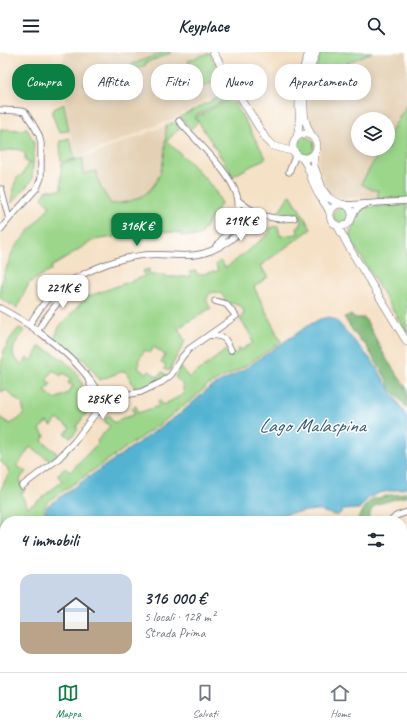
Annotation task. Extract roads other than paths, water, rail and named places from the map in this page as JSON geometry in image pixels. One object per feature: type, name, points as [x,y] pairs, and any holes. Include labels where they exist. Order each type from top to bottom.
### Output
[{"type":"street","points":[[213,52],[266,139],[273,146],[298,156],[308,158],[315,152]]},
{"type":"street","points":[[309,52],[301,80],[299,96],[299,131],[293,143],[298,156],[306,164],[318,193],[329,208],[332,220],[337,225],[407,342]]},
{"type":"street","points":[[316,52],[305,91],[304,105],[306,124],[316,142],[317,146],[314,166],[323,190],[329,198],[351,209],[351,219],[346,236],[350,249]]},
{"type":"street","points":[[0,110],[20,110],[24,112],[34,126],[42,143],[41,178],[37,188],[0,230]]},
{"type":"street","points":[[178,121],[224,173],[234,187],[239,201],[238,210],[232,225],[222,240],[210,251]]},
{"type":"street","points":[[297,136],[303,134],[312,136]]},
{"type":"street","points":[[0,189],[9,219]]},
{"type":"street","points":[[239,201],[257,214],[275,219],[294,218]]},
{"type":"street","points":[[330,214],[333,208],[343,204],[407,201]]},
{"type":"street","points":[[337,225],[344,225],[351,219],[360,206],[373,202]]},
{"type":"street","points":[[29,325],[45,302],[55,292],[90,270],[112,261],[151,254],[194,255],[210,251],[226,243],[257,214]]},
{"type":"street","points":[[37,332],[45,317],[76,278]]},
{"type":"street","points":[[96,402],[98,406],[104,400],[141,392],[162,382],[171,375],[182,357],[189,349],[236,316],[226,304],[215,300]]},
{"type":"street","points":[[0,308],[29,325],[71,359],[104,400]]},
{"type":"street","points":[[210,335],[220,336],[226,339],[231,350]]},
{"type":"street","points":[[88,379],[96,402],[95,414],[89,421]]},
{"type":"street","points":[[96,402],[98,398],[104,400]]},
{"type":"street","points":[[22,486],[58,459],[75,441],[104,400]]},
{"type":"street","points":[[396,516],[407,512]]},
{"type":"water","name":"Lago Malaspina","points":[[330,317],[336,320],[373,362],[407,417],[407,488],[379,493],[369,498],[359,509],[344,510],[337,516],[317,510],[291,513],[282,516],[45,516],[47,506],[181,413],[208,389],[246,368],[320,319]]}]
